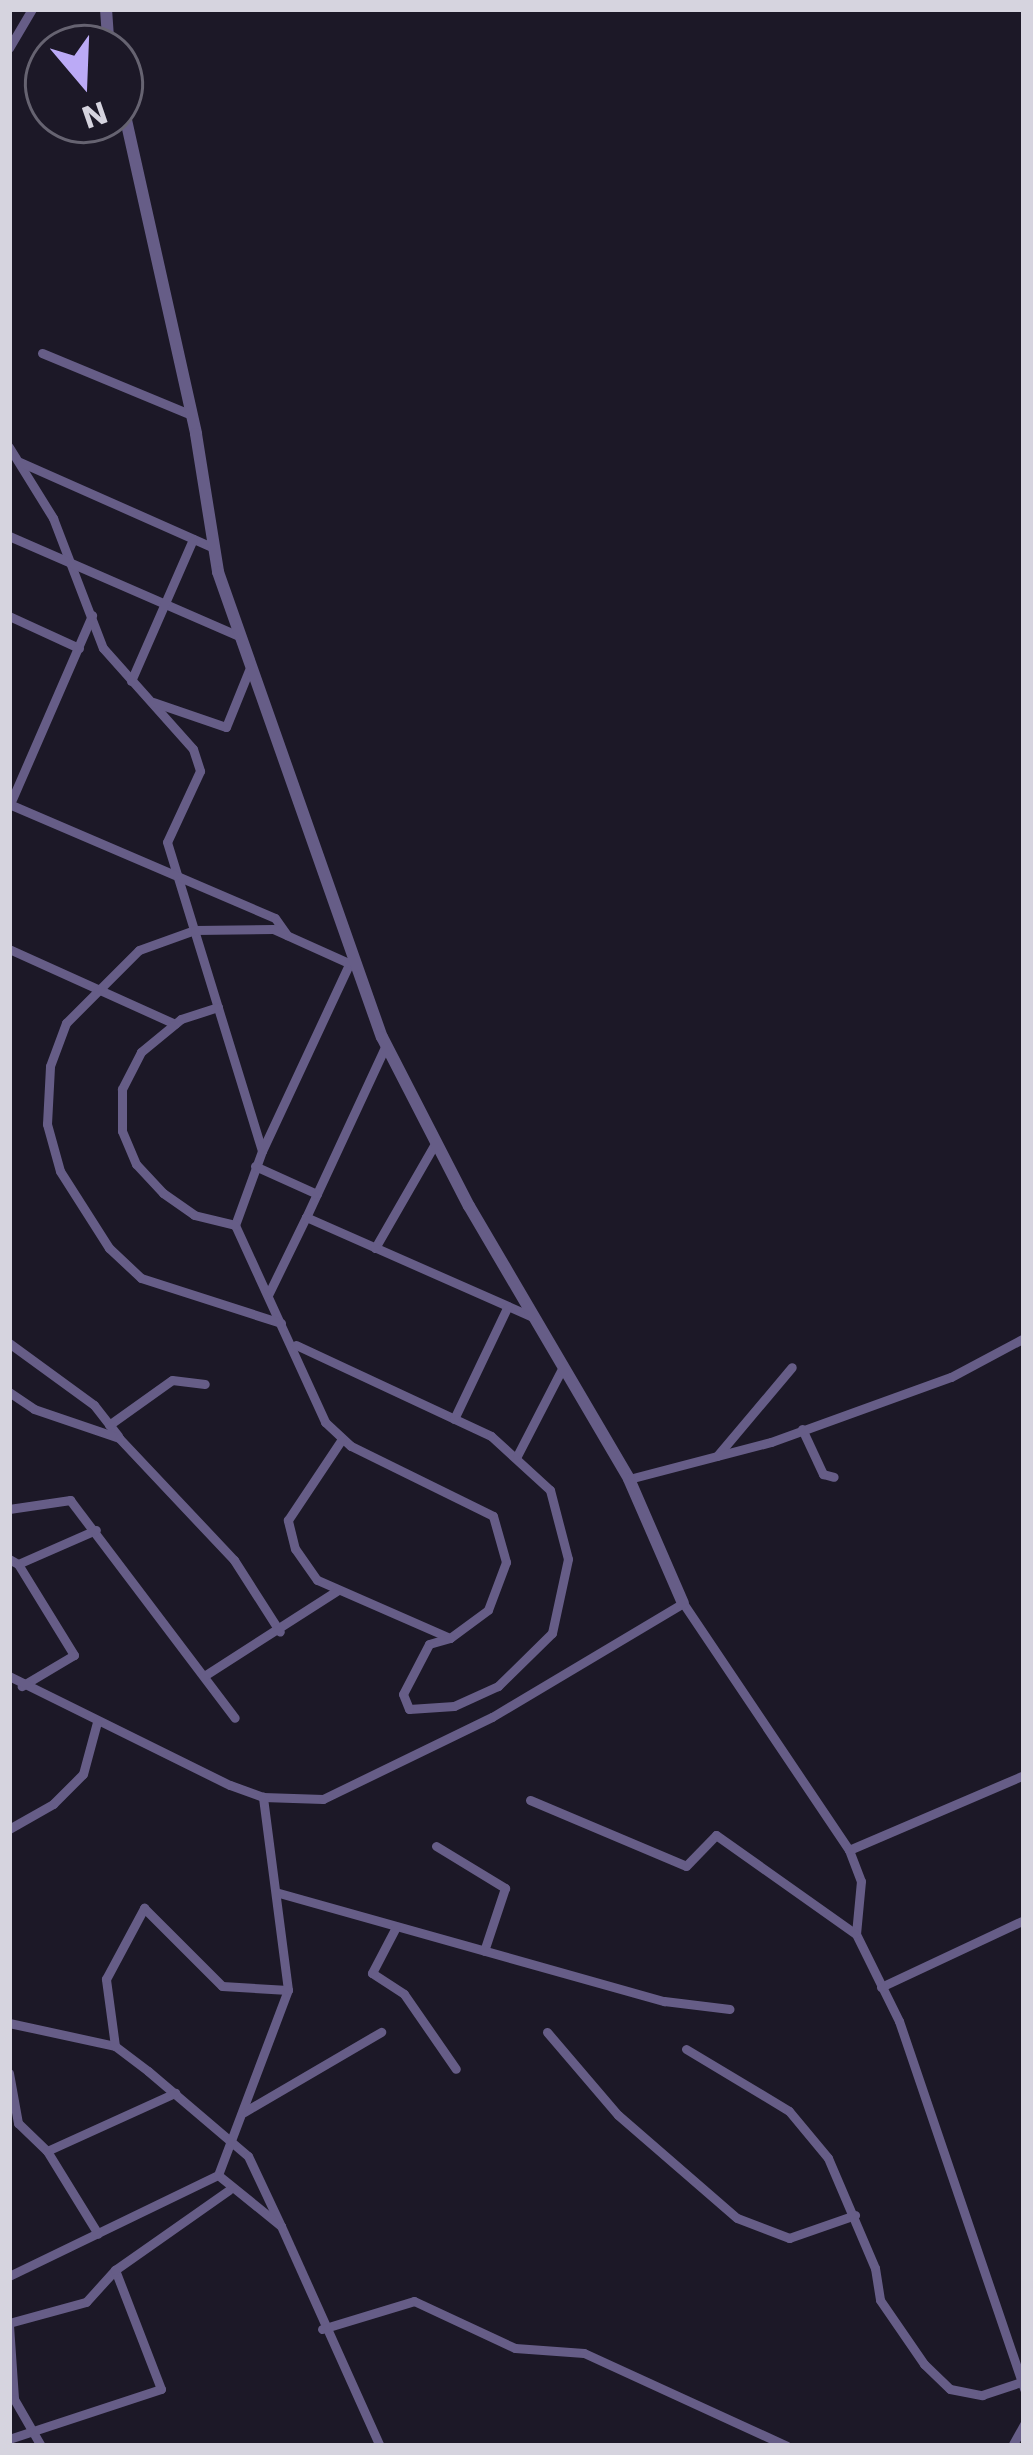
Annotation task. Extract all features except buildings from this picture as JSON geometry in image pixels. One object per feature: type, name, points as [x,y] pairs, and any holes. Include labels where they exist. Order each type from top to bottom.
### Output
[{"type":"street","points":[[9,49],[32,9]]},
{"type":"street","points":[[131,144],[192,416],[212,547],[249,670],[384,1041],[268,1295]]},
{"type":"street","points":[[42,353],[192,416]]},
{"type":"street","points":[[9,447],[72,565],[103,647],[194,749],[200,771],[167,842],[262,1150]]},
{"type":"street","points":[[12,458],[212,547]]},
{"type":"street","points":[[9,536],[163,607],[237,635]]},
{"type":"street","points":[[131,681],[193,539]]},
{"type":"street","points":[[92,615],[10,804],[275,917],[287,934]]},
{"type":"street","points":[[9,616],[79,648]]},
{"type":"street","points":[[148,701],[226,727],[249,670]]},
{"type":"street","points":[[281,1323],[141,1278],[81,1216],[47,1124],[50,1066],[67,1023],[139,950],[220,924],[287,934],[351,960],[384,1041],[436,1142],[628,1479],[682,1603],[849,1850],[861,1881],[856,1934]]},
{"type":"street","points":[[9,949],[175,1024]]},
{"type":"street","points":[[293,1343],[454,1419],[517,1456],[550,1490],[568,1559],[552,1633],[498,1686],[454,1706],[409,1709],[403,1694],[429,1645],[450,1637],[488,1610],[506,1562],[493,1516],[343,1439],[325,1422],[293,1343],[235,1226],[255,1166],[351,960]]},
{"type":"street","points":[[218,1007],[175,1024],[141,1052],[122,1089],[122,1131],[136,1164],[163,1193],[194,1215],[235,1226]]},
{"type":"street","points":[[376,1248],[436,1142]]},
{"type":"street","points":[[255,1166],[317,1194]]},
{"type":"street","points":[[306,1217],[534,1317]]},
{"type":"street","points":[[454,1419],[508,1306]]},
{"type":"street","points":[[628,1479],[717,1456],[951,1377],[1024,1338]]},
{"type":"street","points":[[9,1343],[94,1405],[119,1438],[235,1560],[280,1632]]},
{"type":"street","points":[[517,1456],[563,1367]]},
{"type":"street","points":[[717,1456],[792,1367]]},
{"type":"street","points":[[110,1425],[172,1380],[205,1384]]},
{"type":"street","points":[[9,1392],[34,1409],[119,1438]]},
{"type":"street","points":[[802,1429],[823,1474],[834,1477]]},
{"type":"street","points":[[343,1439],[288,1520],[295,1549],[317,1580],[450,1637]]},
{"type":"street","points":[[9,1509],[70,1500],[236,1718]]},
{"type":"street","points":[[22,1687],[74,1654],[13,1561],[96,1531]]},
{"type":"street","points":[[204,1676],[280,1632],[338,1590]]},
{"type":"street","points":[[9,1676],[22,1687],[263,1797],[323,1799],[492,1717],[682,1603]]},
{"type":"street","points":[[9,1828],[53,1804],[83,1774],[97,1722]]},
{"type":"street","points":[[849,1850],[1024,1774]]},
{"type":"street","points":[[9,2276],[218,2175],[288,1990],[263,1797]]},
{"type":"street","points":[[530,1800],[686,1866],[716,1835],[856,1934],[951,2164],[1022,2386],[982,2395],[950,2389],[924,2364],[880,2300],[855,2216],[828,2158],[789,2111],[686,2049]]},
{"type":"street","points":[[436,1846],[505,1888],[484,1951]]},
{"type":"street","points":[[279,1893],[664,2001],[730,2008]]},
{"type":"street","points":[[115,2046],[106,1979],[144,1908],[222,1986],[288,1990]]},
{"type":"street","points":[[881,1987],[1024,1920]]},
{"type":"street","points":[[396,1927],[372,1973],[404,1994],[456,2069]]},
{"type":"street","points":[[9,2023],[115,2046],[248,2156],[322,2330],[380,2446]]},
{"type":"street","points":[[244,2112],[381,2032]]},
{"type":"street","points":[[548,2032],[618,2115],[737,2218],[790,2238],[855,2216]]},
{"type":"street","points":[[9,2072],[18,2122],[47,2151],[98,2234]]},
{"type":"street","points":[[47,2151],[175,2093]]},
{"type":"street","points":[[218,2175],[229,2190],[281,2226]]},
{"type":"street","points":[[41,2446],[14,2398],[9,2324],[86,2302],[116,2270],[229,2190]]},
{"type":"street","points":[[9,2439],[160,2389],[116,2270]]},
{"type":"street","points":[[322,2330],[414,2300],[515,2348],[584,2353],[788,2446]]},
{"type":"street","points":[[1012,2446],[1024,2425]]}]
